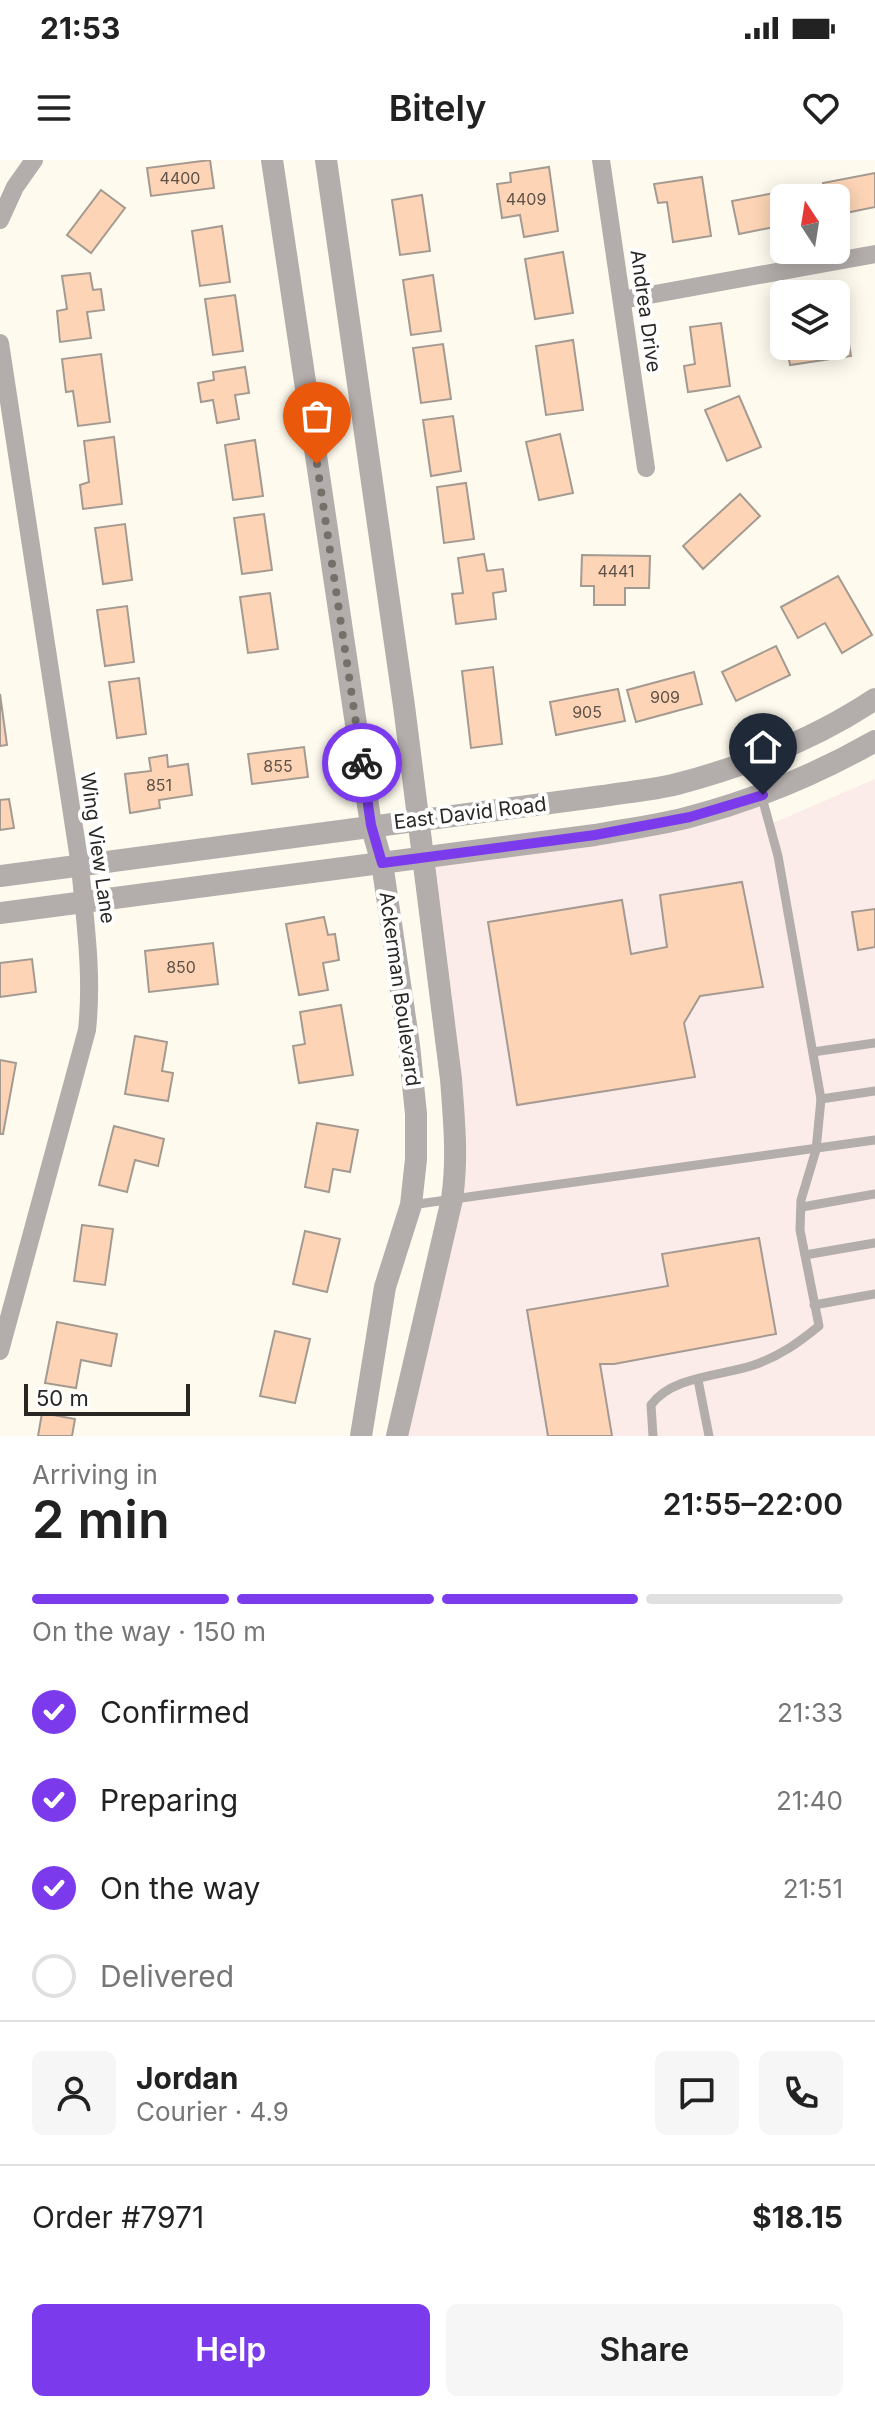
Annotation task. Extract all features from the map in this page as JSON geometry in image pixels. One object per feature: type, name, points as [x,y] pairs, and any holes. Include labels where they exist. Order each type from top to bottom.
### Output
[{"type":"street","points":[[0,220],[15,187],[34,160]]},
{"type":"street","name":"Ackerman Boulevard","points":[[272,160],[371,825],[382,863],[416,1114],[416,1159],[411,1205],[385,1287],[361,1436]]},
{"type":"street","name":"Ackerman Boulevard","points":[[326,160],[404,706],[456,1139],[452,1199],[397,1436]]},
{"type":"street","name":"Andrea Drive","points":[[601,160],[646,468]]},
{"type":"street","points":[[622,300],[875,254]]},
{"type":"street","name":"Wing View Lane","points":[[0,343],[80,866],[90,950],[91,994],[87,1030],[4,1322],[0,1351]]},
{"type":"street","name":"East David Road","points":[[0,876],[675,785],[752,761],[826,729],[875,699]]},
{"type":"street","name":"East David Road","points":[[0,913],[595,835],[690,817],[763,795],[822,770],[875,741]]},
{"type":"lane","points":[[653,1436],[651,1405],[659,1394],[677,1385],[755,1365],[791,1349],[819,1326],[800,1230],[802,1207],[816,1150],[821,1099],[778,856],[752,761]]},
{"type":"lane","points":[[813,1052],[875,1043]]},
{"type":"lane","points":[[821,1099],[875,1091]]},
{"type":"lane","points":[[411,1205],[875,1140]]},
{"type":"lane","points":[[802,1207],[875,1194]]},
{"type":"lane","points":[[805,1255],[875,1243]]},
{"type":"lane","points":[[814,1305],[875,1294]]},
{"type":"lane","points":[[698,1380],[709,1436]]},
{"type":"shaded area","points":[[875,779],[875,1436],[397,1436],[452,1199],[421,857],[763,795],[771,824]]},
{"type":"building","points":[[210,160],[214,188],[151,196],[147,168]]},
{"type":"building","points":[[549,167],[558,231],[524,237],[520,215],[502,218],[497,184],[511,182],[510,173]]},
{"type":"building","points":[[875,173],[875,207],[850,212],[850,184],[823,183]]},
{"type":"building","points":[[702,177],[711,236],[673,242],[667,202],[658,203],[654,184]]},
{"type":"building","points":[[101,190],[125,208],[91,253],[67,235]]},
{"type":"building","points":[[770,194],[770,228],[739,234],[732,201]]},
{"type":"building","points":[[422,195],[430,251],[400,255],[392,200]]},
{"type":"building","points":[[222,226],[230,282],[200,286],[192,231]]},
{"type":"building","points":[[563,252],[573,313],[535,319],[525,259]]},
{"type":"building","points":[[90,273],[93,290],[101,289],[104,310],[87,312],[91,338],[60,342],[57,311],[67,309],[62,276]]},
{"type":"building","points":[[433,275],[441,331],[411,335],[403,280]]},
{"type":"building","points":[[235,295],[243,351],[213,355],[205,299]]},
{"type":"building","points":[[721,323],[730,386],[688,392],[684,366],[695,364],[690,327]]},
{"type":"building","points":[[573,340],[583,410],[546,415],[536,346]]},
{"type":"building","points":[[443,344],[451,399],[421,403],[413,348]]},
{"type":"building","points":[[101,354],[110,422],[78,426],[73,391],[66,392],[62,359]]},
{"type":"building","points":[[789,360],[824,360],[790,365]]},
{"type":"building","points":[[245,367],[249,393],[235,395],[239,419],[217,423],[213,400],[201,402],[198,383],[214,380],[213,372]]},
{"type":"building","points":[[739,396],[761,447],[727,461],[705,410]]},
{"type":"building","points":[[453,416],[461,471],[431,476],[423,420]]},
{"type":"building","points":[[560,434],[573,493],[539,500],[526,442]]},
{"type":"building","points":[[114,437],[122,504],[83,509],[80,485],[89,482],[84,441]]},
{"type":"building","points":[[255,440],[263,496],[233,500],[225,445]]},
{"type":"building","points":[[466,483],[474,539],[444,543],[437,487]]},
{"type":"building","points":[[740,494],[760,516],[703,569],[683,546]]},
{"type":"building","points":[[264,514],[272,570],[242,574],[234,518]]},
{"type":"building","points":[[125,524],[132,580],[103,584],[95,528]]},
{"type":"building","points":[[484,554],[487,571],[503,569],[506,591],[493,593],[496,619],[456,624],[452,594],[463,593],[458,558]]},
{"type":"building","points":[[582,555],[650,556],[649,588],[625,588],[625,605],[594,605],[594,586],[581,586]]},
{"type":"building","points":[[838,576],[872,635],[842,653],[825,623],[798,638],[781,607]]},
{"type":"building","points":[[270,593],[278,649],[248,653],[240,597]]},
{"type":"building","points":[[127,606],[134,662],[105,666],[97,610]]},
{"type":"building","points":[[776,646],[790,675],[736,701],[722,672]]},
{"type":"building","points":[[493,667],[502,744],[471,748],[462,671]]},
{"type":"building","points":[[694,672],[702,704],[636,722],[627,690]]},
{"type":"building","points":[[139,678],[146,734],[117,738],[109,682]]},
{"type":"building","points":[[618,689],[625,721],[556,735],[550,702]]},
{"type":"building","points":[[0,694],[7,745],[0,746]]},
{"type":"building","points":[[304,747],[308,777],[252,784],[248,754]]},
{"type":"building","points":[[167,755],[168,767],[188,764],[192,795],[159,800],[160,808],[130,813],[125,774],[151,771],[149,758]]},
{"type":"building","points":[[9,799],[14,828],[0,830],[0,800]]},
{"type":"building","points":[[742,882],[763,987],[700,996],[684,1023],[695,1077],[517,1105],[488,922],[622,900],[631,954],[667,947],[660,895]]},
{"type":"building","points":[[875,909],[875,947],[858,950],[852,912]]},
{"type":"building","points":[[324,917],[328,935],[335,934],[339,960],[323,963],[328,990],[299,995],[286,924]]},
{"type":"building","points":[[213,943],[218,984],[149,992],[145,951]]},
{"type":"building","points":[[32,959],[36,992],[0,997],[0,963]]},
{"type":"building","points":[[341,1005],[353,1075],[299,1083],[293,1046],[305,1044],[300,1012]]},
{"type":"building","points":[[135,1036],[167,1042],[162,1071],[173,1073],[168,1101],[125,1094]]},
{"type":"building","points":[[0,1060],[16,1063],[3,1134],[0,1134]]},
{"type":"building","points":[[317,1123],[358,1130],[350,1172],[333,1169],[329,1192],[305,1187]]},
{"type":"building","points":[[114,1126],[164,1139],[158,1166],[135,1160],[127,1192],[99,1185]]},
{"type":"building","points":[[82,1225],[113,1229],[105,1285],[74,1281]]},
{"type":"building","points":[[305,1231],[340,1239],[327,1292],[293,1284]]},
{"type":"building","points":[[759,1238],[776,1334],[600,1364],[612,1436],[548,1436],[527,1310],[668,1286],[662,1254]]},
{"type":"building","points":[[57,1322],[117,1334],[111,1366],[81,1360],[76,1388],[45,1383]]},
{"type":"building","points":[[275,1331],[310,1339],[295,1403],[260,1396]]},
{"type":"building","points":[[42,1413],[75,1419],[72,1436],[38,1436]]},
{"type":"way so far","points":[[317,464],[362,763]]},
{"type":"route","points":[[362,763],[371,825],[382,863],[595,835],[690,817],[763,795]]}]
